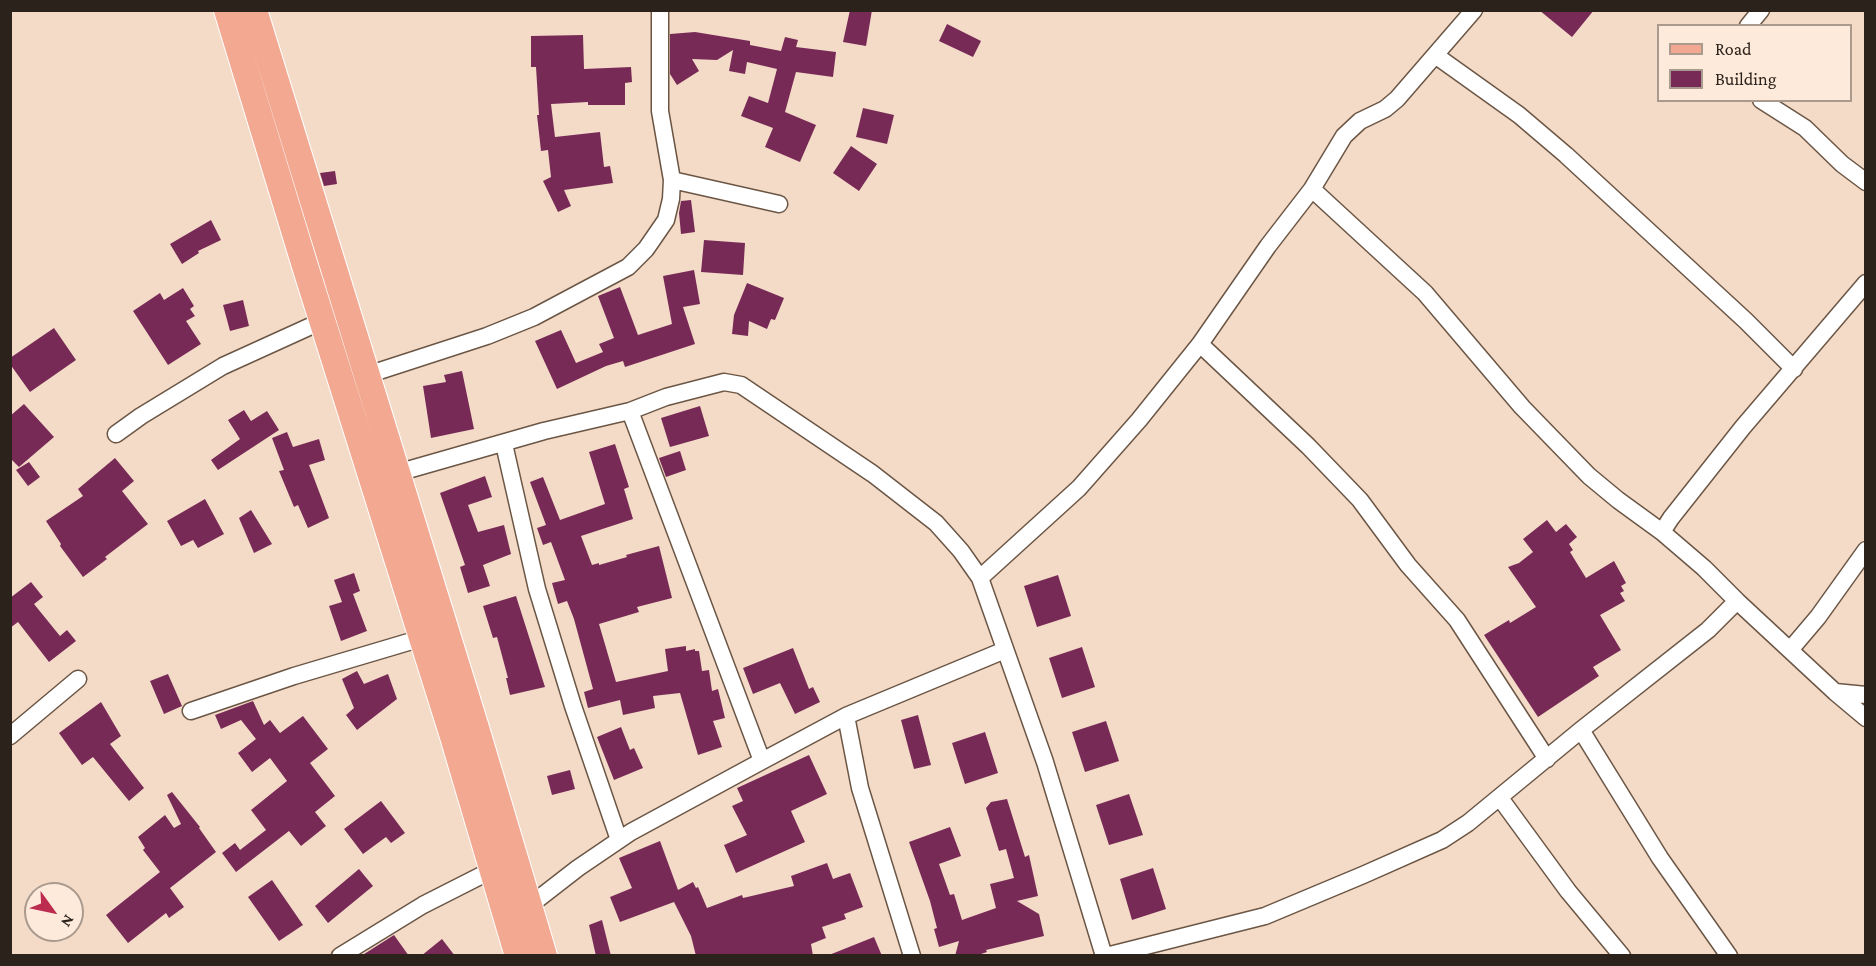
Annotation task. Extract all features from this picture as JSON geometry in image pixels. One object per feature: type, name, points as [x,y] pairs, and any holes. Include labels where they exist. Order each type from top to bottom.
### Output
[{"type":"main road","points":[[227,10],[518,956]]},
{"type":"main road","points":[[254,10],[544,956]]},
{"type":"street","points":[[367,375],[487,336],[534,317],[628,267],[646,249],[666,220],[671,199],[672,180],[660,111],[660,10]]},
{"type":"street","points":[[980,578],[1079,488],[1139,420],[1200,344],[1268,246],[1312,189],[1344,136],[1360,121],[1385,109],[1397,99],[1474,10]]},
{"type":"street","points":[[1750,24],[1761,10]]},
{"type":"street","points":[[1435,55],[1519,115],[1566,155],[1746,321],[1794,369]]},
{"type":"street","points":[[1764,102],[1805,128],[1842,164],[1866,182]]},
{"type":"street","points":[[672,180],[779,204]]},
{"type":"street","points":[[1312,189],[1425,293],[1522,407],[1589,476],[1662,532],[1704,568],[1835,692],[1866,718]]},
{"type":"street","points":[[1662,532],[1736,435],[1866,283]]},
{"type":"street","points":[[116,434],[223,366],[322,321]]},
{"type":"street","points":[[1200,344],[1308,446],[1360,500],[1408,565],[1457,620],[1547,759]]},
{"type":"street","points":[[397,473],[544,431],[630,411],[666,397],[724,382],[741,386],[873,474],[936,523],[961,551],[980,578],[1045,762],[1105,956],[1265,915],[1442,840],[1500,798],[1581,730],[1708,630],[1737,601]]},
{"type":"street","points":[[630,411],[762,761]]},
{"type":"street","points":[[504,444],[537,589],[573,706],[619,840]]},
{"type":"street","points":[[1790,650],[1818,617],[1866,550]]},
{"type":"street","points":[[191,711],[294,676],[422,638]]},
{"type":"street","points":[[529,906],[619,840],[762,761],[846,717],[1005,650]]},
{"type":"street","points":[[10,736],[78,679]]},
{"type":"street","points":[[1835,692],[1866,695]]},
{"type":"street","points":[[846,717],[860,789],[912,956]]},
{"type":"street","points":[[1581,730],[1660,858],[1729,956]]},
{"type":"street","points":[[1500,798],[1569,891],[1622,956]]},
{"type":"street","points":[[340,956],[423,905],[492,870]]},
{"type":"building","points":[[850,10],[872,10],[866,46],[843,42]]},
{"type":"building","points":[[1539,10],[1594,10],[1572,37]]},
{"type":"building","points":[[947,24],[981,41],[973,57],[939,41]]},
{"type":"building","points":[[695,32],[750,41],[750,45],[781,51],[785,37],[798,40],[796,47],[836,52],[833,77],[796,72],[785,112],[816,125],[800,162],[765,147],[773,128],[741,116],[749,96],[768,103],[777,69],[747,62],[745,74],[729,71],[733,50],[717,60],[692,59],[699,71],[677,85],[670,74],[670,34]]},
{"type":"building","points":[[583,35],[584,69],[631,67],[632,82],[625,83],[625,105],[588,105],[588,102],[551,104],[555,137],[600,132],[604,167],[610,166],[613,183],[564,190],[571,206],[558,212],[543,181],[551,177],[548,150],[541,151],[537,115],[539,115],[536,67],[531,67],[531,36]]},
{"type":"building","points":[[863,108],[894,115],[887,144],[856,137]]},
{"type":"building","points":[[851,146],[877,164],[859,191],[833,173]]},
{"type":"building","points":[[335,171],[337,184],[324,186],[320,173]]},
{"type":"building","points":[[691,200],[695,232],[681,234],[679,213],[681,201]]},
{"type":"building","points":[[211,220],[221,240],[198,251],[199,253],[182,264],[170,244]]},
{"type":"building","points":[[704,240],[745,243],[743,275],[701,272]]},
{"type":"building","points":[[694,270],[700,304],[683,307],[695,344],[625,367],[623,361],[606,366],[557,389],[535,341],[561,330],[576,363],[603,352],[599,344],[614,338],[598,296],[620,287],[638,335],[672,324],[663,276]]},
{"type":"building","points":[[747,283],[784,298],[775,320],[771,319],[767,329],[749,321],[748,336],[732,334],[734,315]]},
{"type":"building","points":[[183,288],[194,306],[190,309],[195,316],[186,321],[201,344],[168,365],[133,311],[160,293],[164,300]]},
{"type":"building","points":[[243,300],[249,326],[230,331],[223,305]]},
{"type":"building","points":[[54,328],[76,360],[30,392],[10,364],[10,358]]},
{"type":"building","points":[[462,371],[474,429],[431,438],[423,386],[446,382],[444,375]]},
{"type":"building","points":[[24,404],[54,437],[19,467],[10,458],[10,416]]},
{"type":"building","points":[[700,406],[709,436],[670,447],[661,418]]},
{"type":"building","points":[[244,410],[251,421],[267,411],[279,430],[218,470],[211,460],[240,439],[228,420]]},
{"type":"building","points":[[287,432],[293,447],[319,439],[325,460],[309,465],[329,518],[308,528],[298,505],[294,507],[279,471],[284,470],[272,438]]},
{"type":"building","points":[[615,444],[629,487],[624,489],[633,519],[581,536],[592,565],[599,563],[599,565],[659,546],[672,598],[637,607],[639,612],[599,624],[616,682],[668,671],[665,649],[686,646],[686,651],[695,649],[699,651],[702,671],[709,670],[712,691],[718,689],[725,718],[713,721],[722,747],[698,755],[680,693],[653,696],[655,708],[623,715],[620,700],[588,708],[584,692],[593,689],[574,619],[567,601],[558,604],[552,583],[565,580],[551,542],[543,545],[537,528],[546,525],[530,482],[543,477],[560,520],[605,504],[589,452]]},
{"type":"building","points":[[680,451],[686,470],[666,477],[659,458]]},
{"type":"building","points":[[115,458],[134,481],[122,491],[148,524],[83,577],[60,546],[61,544],[46,521],[83,496],[78,489]]},
{"type":"building","points":[[29,462],[40,477],[28,486],[16,470]]},
{"type":"building","points":[[485,476],[492,497],[468,505],[478,532],[504,525],[511,554],[483,565],[490,586],[468,593],[460,567],[465,565],[440,493]]},
{"type":"building","points":[[205,499],[224,534],[198,548],[193,540],[181,546],[167,521]]},
{"type":"building","points":[[251,510],[272,544],[254,553],[239,518]]},
{"type":"building","points":[[1547,520],[1556,532],[1566,524],[1577,537],[1569,544],[1573,550],[1570,552],[1586,578],[1614,561],[1626,583],[1621,586],[1624,591],[1620,593],[1625,601],[1600,615],[1621,650],[1593,667],[1599,676],[1538,717],[1484,635],[1536,607],[1508,567],[1519,563],[1533,552],[1523,539]]},
{"type":"building","points":[[354,573],[360,591],[353,594],[367,631],[341,641],[329,606],[342,602],[334,580]]},
{"type":"building","points":[[1058,575],[1071,616],[1037,627],[1024,586]]},
{"type":"building","points":[[31,582],[43,597],[34,604],[60,636],[67,630],[76,641],[49,662],[18,622],[10,628],[10,598]]},
{"type":"building","points":[[516,596],[545,687],[510,695],[497,637],[493,638],[483,606]]},
{"type":"building","points":[[1082,647],[1095,687],[1062,698],[1049,658]]},
{"type":"building","points":[[793,648],[809,689],[813,687],[820,702],[795,714],[780,683],[753,694],[743,668]]},
{"type":"building","points":[[357,671],[364,684],[388,674],[397,699],[357,730],[346,715],[354,708],[342,679]]},
{"type":"building","points":[[168,674],[182,706],[164,714],[150,681]]},
{"type":"building","points":[[253,701],[264,725],[270,720],[280,733],[303,716],[328,749],[310,763],[335,796],[315,812],[326,826],[301,846],[289,831],[236,872],[222,853],[235,843],[240,850],[266,830],[251,810],[287,781],[270,758],[252,772],[238,753],[256,739],[241,720],[221,729],[215,715]]},
{"type":"building","points":[[101,702],[121,736],[110,744],[144,788],[129,801],[93,757],[82,765],[59,733]]},
{"type":"building","points":[[918,715],[931,765],[914,769],[901,720]]},
{"type":"building","points":[[1106,721],[1119,761],[1085,772],[1072,732]]},
{"type":"building","points":[[621,727],[630,750],[634,748],[643,768],[614,780],[597,737]]},
{"type":"building","points":[[985,732],[998,773],[965,784],[952,743]]},
{"type":"building","points":[[809,755],[827,794],[791,811],[805,842],[736,873],[724,845],[747,835],[732,806],[743,801],[737,788]]},
{"type":"building","points":[[570,770],[575,789],[552,795],[547,776]]},
{"type":"building","points":[[172,792],[200,827],[216,852],[170,888],[184,907],[169,918],[166,913],[128,943],[106,915],[160,872],[143,850],[145,848],[138,837],[165,815],[174,828],[181,824],[167,795]]},
{"type":"building","points":[[1129,794],[1143,835],[1109,845],[1096,805]]},
{"type":"building","points":[[1007,799],[1025,857],[1029,855],[1038,896],[1017,901],[1039,914],[1044,936],[986,950],[987,952],[975,956],[955,956],[959,941],[939,947],[930,901],[909,842],[950,827],[961,856],[939,864],[950,895],[954,894],[962,920],[996,908],[990,884],[1014,878],[1006,849],[999,851],[986,808],[991,802]]},
{"type":"building","points":[[381,801],[405,833],[391,843],[386,837],[363,854],[344,829]]},
{"type":"building","points":[[660,841],[678,890],[693,882],[696,888],[698,887],[707,908],[742,895],[743,898],[794,886],[791,876],[827,863],[833,879],[850,873],[863,907],[844,914],[846,919],[822,927],[826,938],[811,944],[813,956],[696,956],[691,936],[674,902],[620,922],[610,897],[632,888],[619,858]]},
{"type":"building","points":[[1153,868],[1166,909],[1132,920],[1120,879]]},
{"type":"building","points":[[359,869],[373,886],[328,923],[315,906]]},
{"type":"building","points":[[272,880],[303,925],[279,941],[248,897]]},
{"type":"building","points":[[602,920],[611,956],[596,956],[589,925]]},
{"type":"building","points":[[394,935],[409,956],[361,956]]},
{"type":"building","points":[[874,937],[882,956],[829,956],[829,955]]},
{"type":"building","points":[[442,939],[455,956],[421,956]]}]
